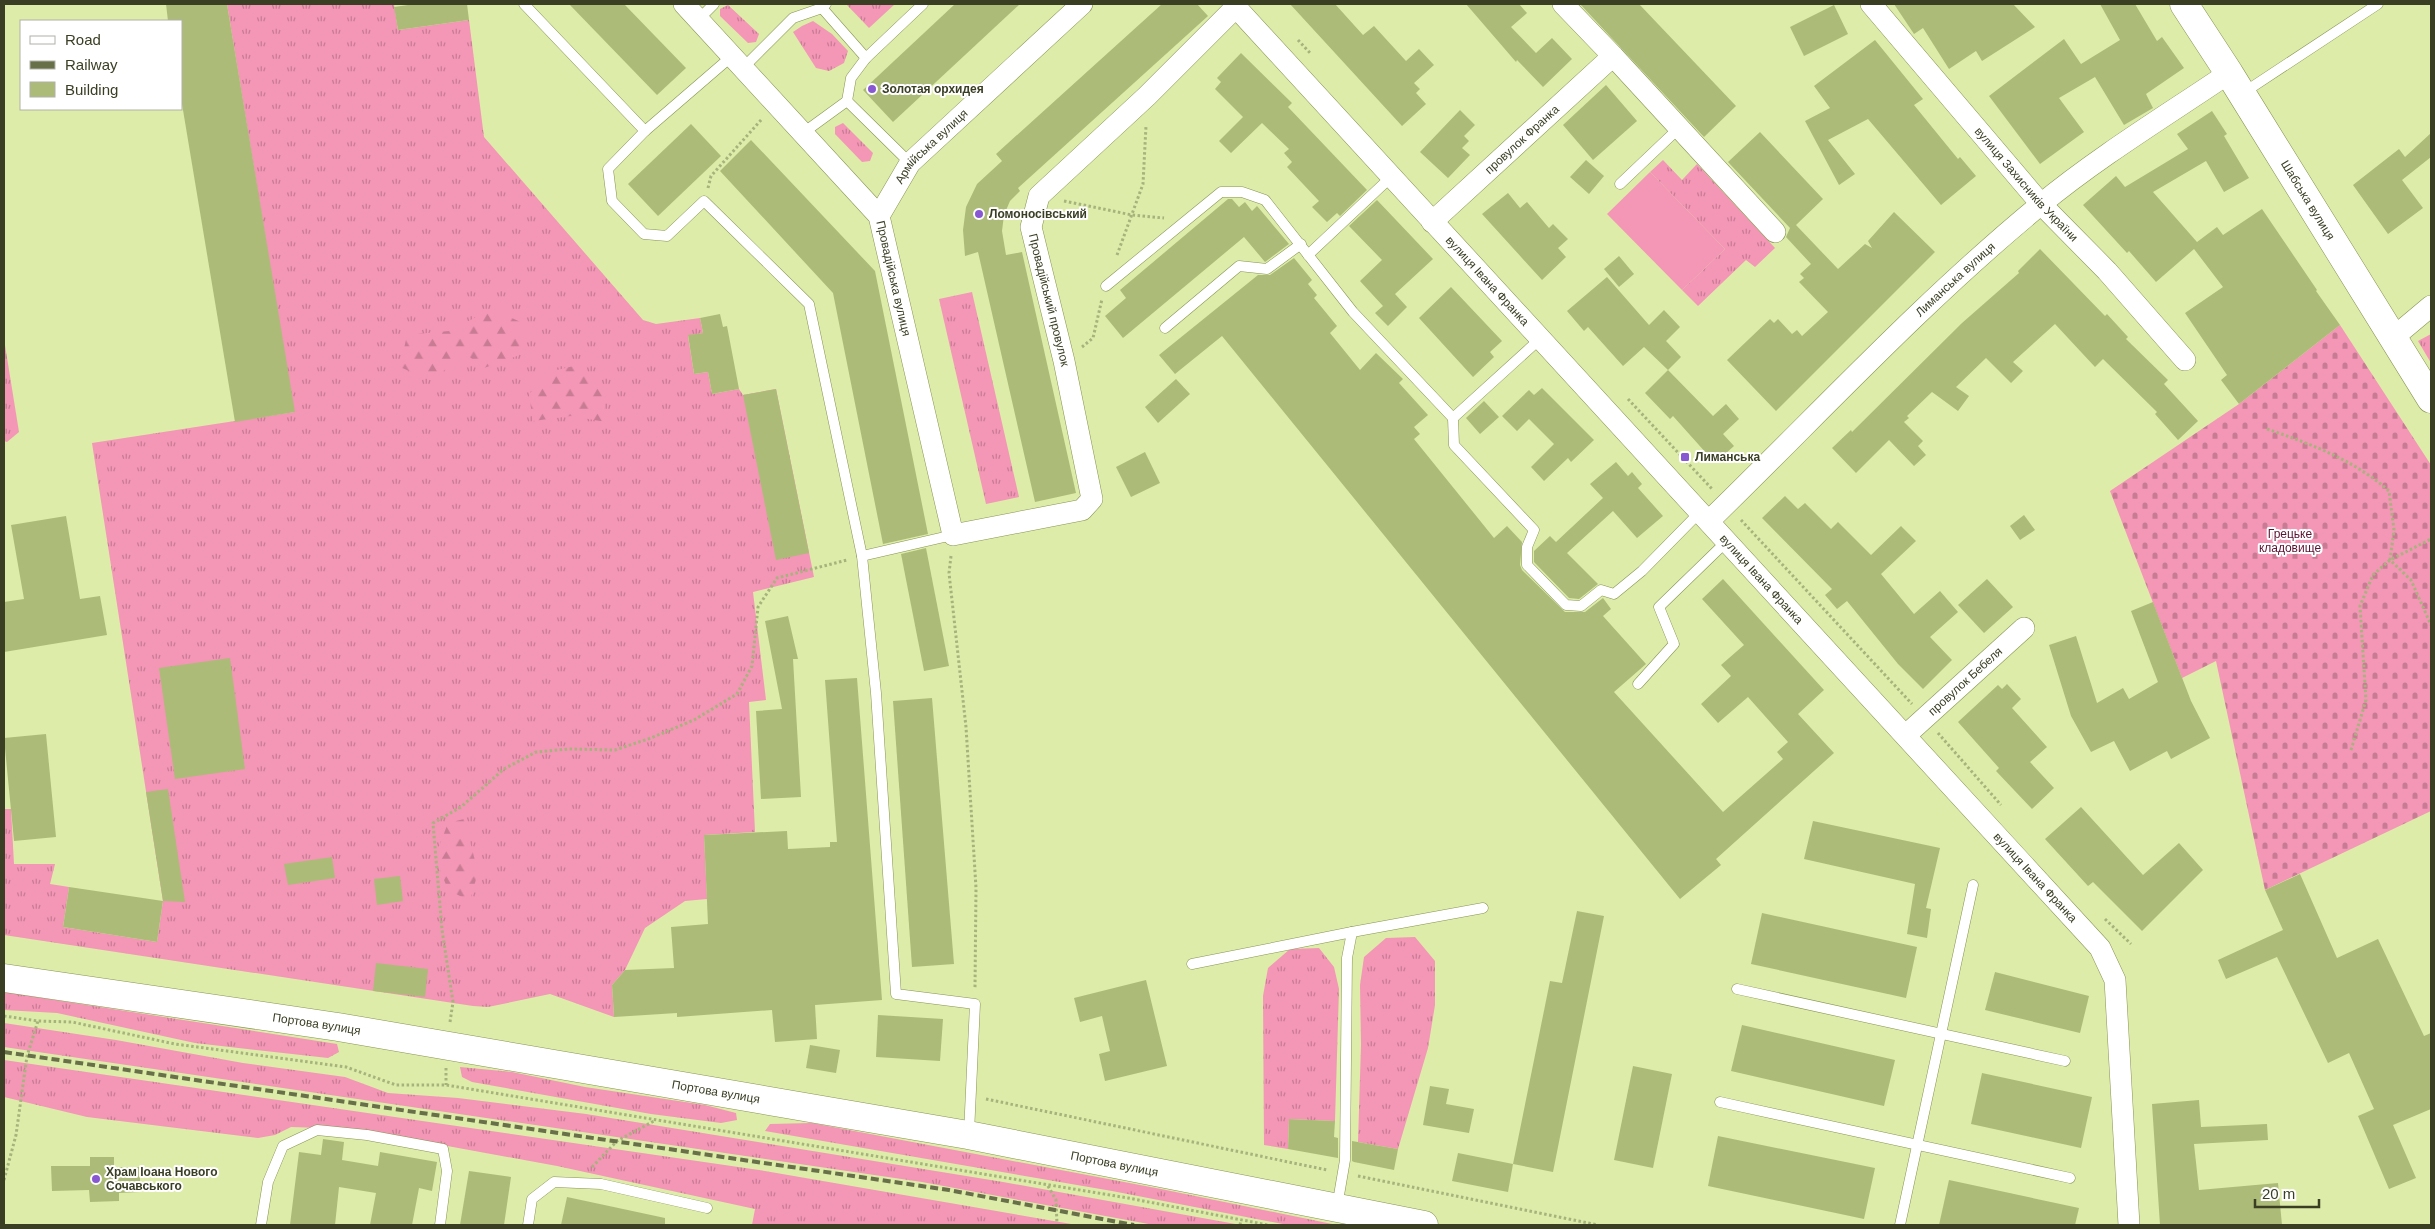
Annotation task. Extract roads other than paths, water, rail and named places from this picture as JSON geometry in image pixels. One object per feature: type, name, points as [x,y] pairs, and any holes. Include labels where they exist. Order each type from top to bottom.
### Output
[{"type":"main road","name":"Шабська вулиця","points":[[2184,4],[2236,84],[2431,399]]},
{"type":"main road","name":"Портова вулиця","points":[[4,978],[338,1027],[968,1135],[1424,1225]]},
{"type":"street","name":"Провадійська вулиця","points":[[684,4],[879,216],[953,535]]},
{"type":"street","name":"Армійська вулиця","points":[[879,216],[910,163],[1082,4]]},
{"type":"street","points":[[1562,4],[1775,232]]},
{"type":"street","name":"вулиця Захисників України","points":[[1871,4],[2041,204],[2107,271],[2185,360]]},
{"type":"street","name":"Провадійський провулок","points":[[953,535],[1082,510],[1092,499],[1064,361],[1031,227],[1039,196],[1147,96],[1235,6]]},
{"type":"street","name":"вулиця Івана Франка","points":[[1235,6],[2100,948],[2115,980],[2129,1225]]},
{"type":"street","name":"провулок Франка","points":[[1432,222],[1612,56]]},
{"type":"street","name":"Лиманська вулиця","points":[[1705,516],[1726,504],[1956,278],[2041,204],[2127,142],[2236,84]]},
{"type":"street","points":[[2394,337],[2431,306]]},
{"type":"street","name":"провулок Бебеля","points":[[1906,735],[2024,628]]},
{"type":"lane","points":[[524,4],[645,131]]},
{"type":"lane","points":[[699,19],[714,4]]},
{"type":"lane","points":[[803,134],[848,101],[851,78],[866,58],[923,4]]},
{"type":"lane","points":[[2236,84],[2378,4]]},
{"type":"lane","points":[[866,58],[824,6],[793,18],[645,131],[608,169],[612,201],[644,234],[667,236],[704,201],[809,304],[862,556],[876,693],[896,994],[975,1004],[968,1135]]},
{"type":"lane","points":[[848,101],[910,163]]},
{"type":"lane","points":[[1620,184],[1679,128]]},
{"type":"lane","points":[[1308,255],[1391,177]]},
{"type":"lane","points":[[1106,286],[1221,192],[1242,192],[1265,200],[1353,312],[1452,418],[1454,445],[1534,530],[1527,547],[1527,566],[1566,605],[1581,606],[1601,590],[1614,594],[1705,516]]},
{"type":"lane","points":[[1165,328],[1239,266],[1267,269],[1301,244]]},
{"type":"lane","points":[[1452,418],[1541,338]]},
{"type":"lane","points":[[862,556],[953,535]]},
{"type":"lane","points":[[1638,684],[1674,644],[1660,607],[1727,540]]},
{"type":"lane","points":[[1900,1225],[1973,885]]},
{"type":"lane","points":[[1192,964],[1483,908]]},
{"type":"lane","points":[[1337,1208],[1345,1160],[1347,958],[1352,932]]},
{"type":"lane","points":[[1736,988],[2065,1061]]},
{"type":"lane","points":[[1720,1102],[2070,1178]]},
{"type":"lane","points":[[261,1225],[268,1182],[283,1146],[317,1130],[367,1135],[443,1149],[447,1171],[440,1225]]},
{"type":"lane","points":[[528,1225],[532,1199],[554,1182],[601,1184],[708,1208]]},
{"type":"railway","points":[[4,1052],[949,1190],[1134,1225]]},
{"type":"place","name":"Золотая орхидея","points":[[872,89]]},
{"type":"place","name":"Ломоносівський","points":[[979,214]]},
{"type":"place","name":"Лиманська","points":[[1685,457]]},
{"type":"place","name":"Храм Іоана Нового Сочавського","points":[[96,1179]]},
{"type":"park label","name":"Грецьке кладовище","points":[[2290,541]]}]
